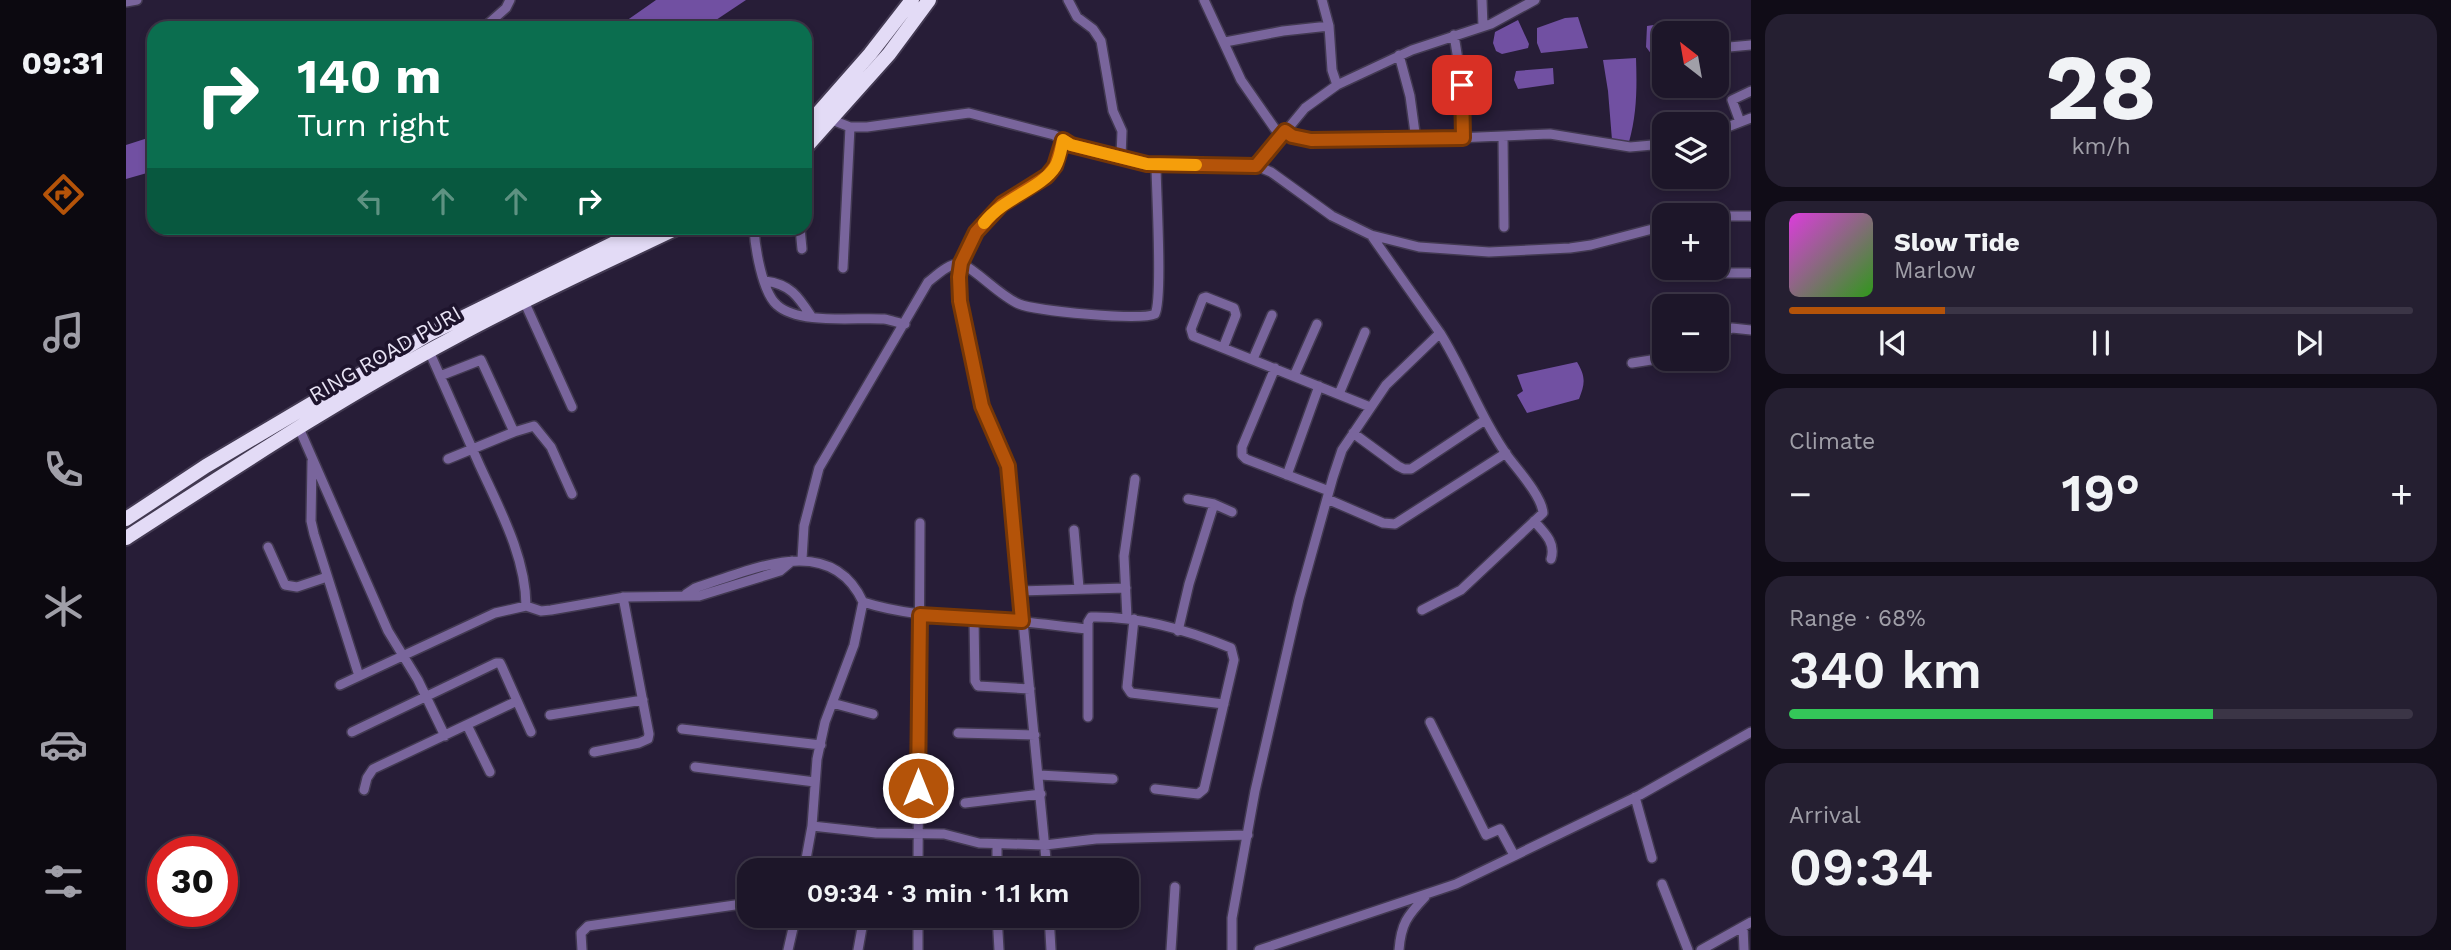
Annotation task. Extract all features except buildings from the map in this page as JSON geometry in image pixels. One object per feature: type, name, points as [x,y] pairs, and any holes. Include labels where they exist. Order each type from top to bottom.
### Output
[{"type":"highway","points":[[812,120],[912,0]]},
{"type":"highway","points":[[812,141],[889,54],[929,0]]},
{"type":"highway","name":"RING ROAD PURI","points":[[126,519],[206,466],[429,334],[631,235]]},
{"type":"highway","name":"RING ROAD PURI","points":[[126,538],[299,428],[429,351],[524,301],[662,235]]},
{"type":"street","points":[[126,2],[137,0]]},
{"type":"street","points":[[491,21],[506,8],[510,0]]},
{"type":"street","points":[[1068,0],[1077,17],[1093,29],[1101,41],[1113,111],[1122,131],[1121,157]]},
{"type":"street","points":[[1205,0],[1241,80],[1283,134],[1311,140],[1416,140],[1550,134],[1630,147],[1652,145]]},
{"type":"street","points":[[1322,0],[1329,26],[1331,62],[1337,85]]},
{"type":"street","points":[[1482,0],[1483,26]]},
{"type":"street","points":[[1256,166],[1305,108],[1337,85],[1399,55],[1498,21],[1535,0]]},
{"type":"street","points":[[1225,42],[1329,26]]},
{"type":"street","points":[[1454,35],[1462,85],[1463,138]]},
{"type":"street","points":[[1729,47],[1751,44]]},
{"type":"street","points":[[1399,55],[1414,114],[1416,140]]},
{"type":"street","points":[[1740,122],[1732,100],[1751,91]]},
{"type":"street","points":[[832,120],[850,127],[867,127],[969,113],[1054,135],[1071,145],[1156,164],[1256,166],[1271,172],[1332,216],[1371,235],[1419,247],[1489,252],[1591,245],[1652,229]]},
{"type":"street","points":[[1729,126],[1751,118]]},
{"type":"street","points":[[842,268],[850,127]]},
{"type":"street","points":[[1503,136],[1504,227]]},
{"type":"street","points":[[1046,858],[1018,591],[1008,466],[982,406],[958,286],[961,263],[976,232],[1002,204],[1047,176],[1055,166],[1063,140]]},
{"type":"street","points":[[340,685],[495,613],[526,606],[541,611],[551,610],[622,597],[686,594],[699,596],[780,571],[797,560],[819,468],[928,282],[955,264],[961,263],[1009,298],[1030,307],[1116,316],[1151,316],[1157,309],[1158,280],[1156,164]]},
{"type":"street","points":[[1729,216],[1751,216]]},
{"type":"street","points":[[755,235],[756,251],[770,297],[779,307],[799,315],[831,319],[884,319],[905,324]]},
{"type":"street","points":[[801,235],[802,249]]},
{"type":"street","points":[[1371,235],[1440,333],[1485,420],[1543,506],[1543,513],[1461,590],[1422,610]]},
{"type":"street","points":[[1729,273],[1749,274]]},
{"type":"street","points":[[765,281],[790,288],[811,316]]},
{"type":"street","points":[[1223,348],[1236,315],[1234,308],[1203,298],[1191,333],[1197,339],[1370,407]]},
{"type":"street","points":[[524,301],[572,407]]},
{"type":"street","points":[[1253,359],[1272,315]]},
{"type":"street","points":[[1294,376],[1317,324]]},
{"type":"street","points":[[1729,329],[1751,330]]},
{"type":"street","points":[[1339,394],[1365,332]]},
{"type":"street","points":[[1232,950],[1232,918],[1255,791],[1299,600],[1342,450],[1386,385],[1440,333]]},
{"type":"street","points":[[429,351],[520,564],[526,584],[526,606]]},
{"type":"street","points":[[440,376],[481,359],[514,432]]},
{"type":"street","points":[[1632,363],[1652,360]]},
{"type":"street","points":[[1275,369],[1241,451],[1245,459],[1287,475],[1383,523],[1395,524],[1506,453]]},
{"type":"street","points":[[1287,475],[1319,386]]},
{"type":"street","points":[[1353,433],[1398,466],[1411,469],[1485,420]]},
{"type":"street","points":[[448,459],[530,426],[537,429],[551,447],[572,494]]},
{"type":"street","points":[[299,428],[388,631],[426,696],[445,736]]},
{"type":"street","points":[[313,458],[311,521],[359,676]]},
{"type":"street","points":[[1135,479],[1125,549],[1130,619],[1128,691],[1135,695],[1224,705]]},
{"type":"street","points":[[1188,499],[1214,504],[1232,512]]},
{"type":"street","points":[[1178,631],[1189,584],[1214,504]]},
{"type":"street","points":[[1534,521],[1550,541],[1553,551],[1550,559]]},
{"type":"street","points":[[918,858],[920,523]]},
{"type":"street","points":[[1074,530],[1079,588]]},
{"type":"street","points":[[268,547],[285,585],[297,587],[327,577]]},
{"type":"street","points":[[797,560],[834,569],[857,589],[863,602],[854,645],[832,703],[821,745],[806,858]]},
{"type":"street","points":[[1018,591],[1126,588]]},
{"type":"street","points":[[594,752],[648,739],[622,597]]},
{"type":"street","points":[[863,602],[920,615],[1022,621],[1088,629]]},
{"type":"street","points":[[1088,717],[1088,629],[1091,617],[1130,619],[1204,637],[1231,648],[1234,660],[1201,793],[1155,789]]},
{"type":"street","points":[[974,619],[975,681],[978,686],[1030,690]]},
{"type":"street","points":[[352,732],[496,663],[502,667],[531,732]]},
{"type":"street","points":[[550,715],[642,700]]},
{"type":"street","points":[[364,790],[373,769],[517,701]]},
{"type":"street","points":[[832,703],[873,714]]},
{"type":"street","points":[[1430,722],[1486,835],[1500,829],[1514,855]]},
{"type":"street","points":[[467,725],[490,772]]},
{"type":"street","points":[[682,729],[821,745]]},
{"type":"street","points":[[1259,950],[1456,884],[1635,797],[1751,732]]},
{"type":"street","points":[[958,733],[1035,735]]},
{"type":"street","points":[[695,767],[816,782]]},
{"type":"street","points":[[1039,775],[1113,779]]},
{"type":"street","points":[[965,803],[1041,794]]},
{"type":"street","points":[[1635,797],[1653,858]]},
{"type":"street","points":[[812,826],[876,833],[944,834],[979,844],[1045,845],[1096,839],[1248,835]]},
{"type":"street","points":[[997,844],[997,858]]},
{"type":"street","points":[[1662,884],[1688,950]]},
{"type":"street","points":[[1171,950],[1175,887]]},
{"type":"street","points":[[1399,950],[1400,932],[1408,915],[1425,896]]},
{"type":"street","points":[[582,950],[581,933],[588,926],[737,905]]},
{"type":"street","points":[[1701,950],[1747,925]]},
{"type":"street","points":[[1744,950],[1747,925]]},
{"type":"street","points":[[788,950],[793,928]]},
{"type":"street","points":[[858,950],[860,928]]},
{"type":"street","points":[[918,928],[918,950]]},
{"type":"street","points":[[998,928],[999,950]]},
{"type":"street","points":[[1050,928],[1051,950]]},
{"type":"shaded area","points":[[656,0],[746,0],[714,21],[626,21]]},
{"type":"shaded area","points":[[1578,17],[1588,48],[1541,53],[1537,43],[1537,28],[1565,18]]},
{"type":"shaded area","points":[[1518,20],[1529,44],[1528,48],[1502,54],[1496,51],[1493,43],[1495,32]]},
{"type":"shaded area","points":[[1652,25],[1652,55],[1646,47],[1647,26]]},
{"type":"shaded area","points":[[1636,58],[1636,100],[1629,142],[1612,140],[1603,60]]},
{"type":"shaded area","points":[[1553,68],[1554,84],[1518,89],[1514,80],[1516,71]]},
{"type":"shaded area","points":[[147,138],[147,173],[126,179],[126,145]]},
{"type":"shaded area","points":[[1577,362],[1584,380],[1579,399],[1527,413],[1517,395],[1523,391],[1517,375]]},
{"type":"slow traffic","points":[[984,223],[1002,204],[1047,176],[1060,155],[1063,140],[1071,145],[1147,164],[1196,165]]},
{"type":"route","points":[[918,788],[920,615],[1022,621],[1008,466],[982,406],[958,286],[961,263],[976,232],[1002,204],[1047,176],[1060,155],[1063,140],[1071,145],[1147,164],[1256,166],[1285,131],[1292,136],[1311,140],[1463,138],[1462,85]]}]
